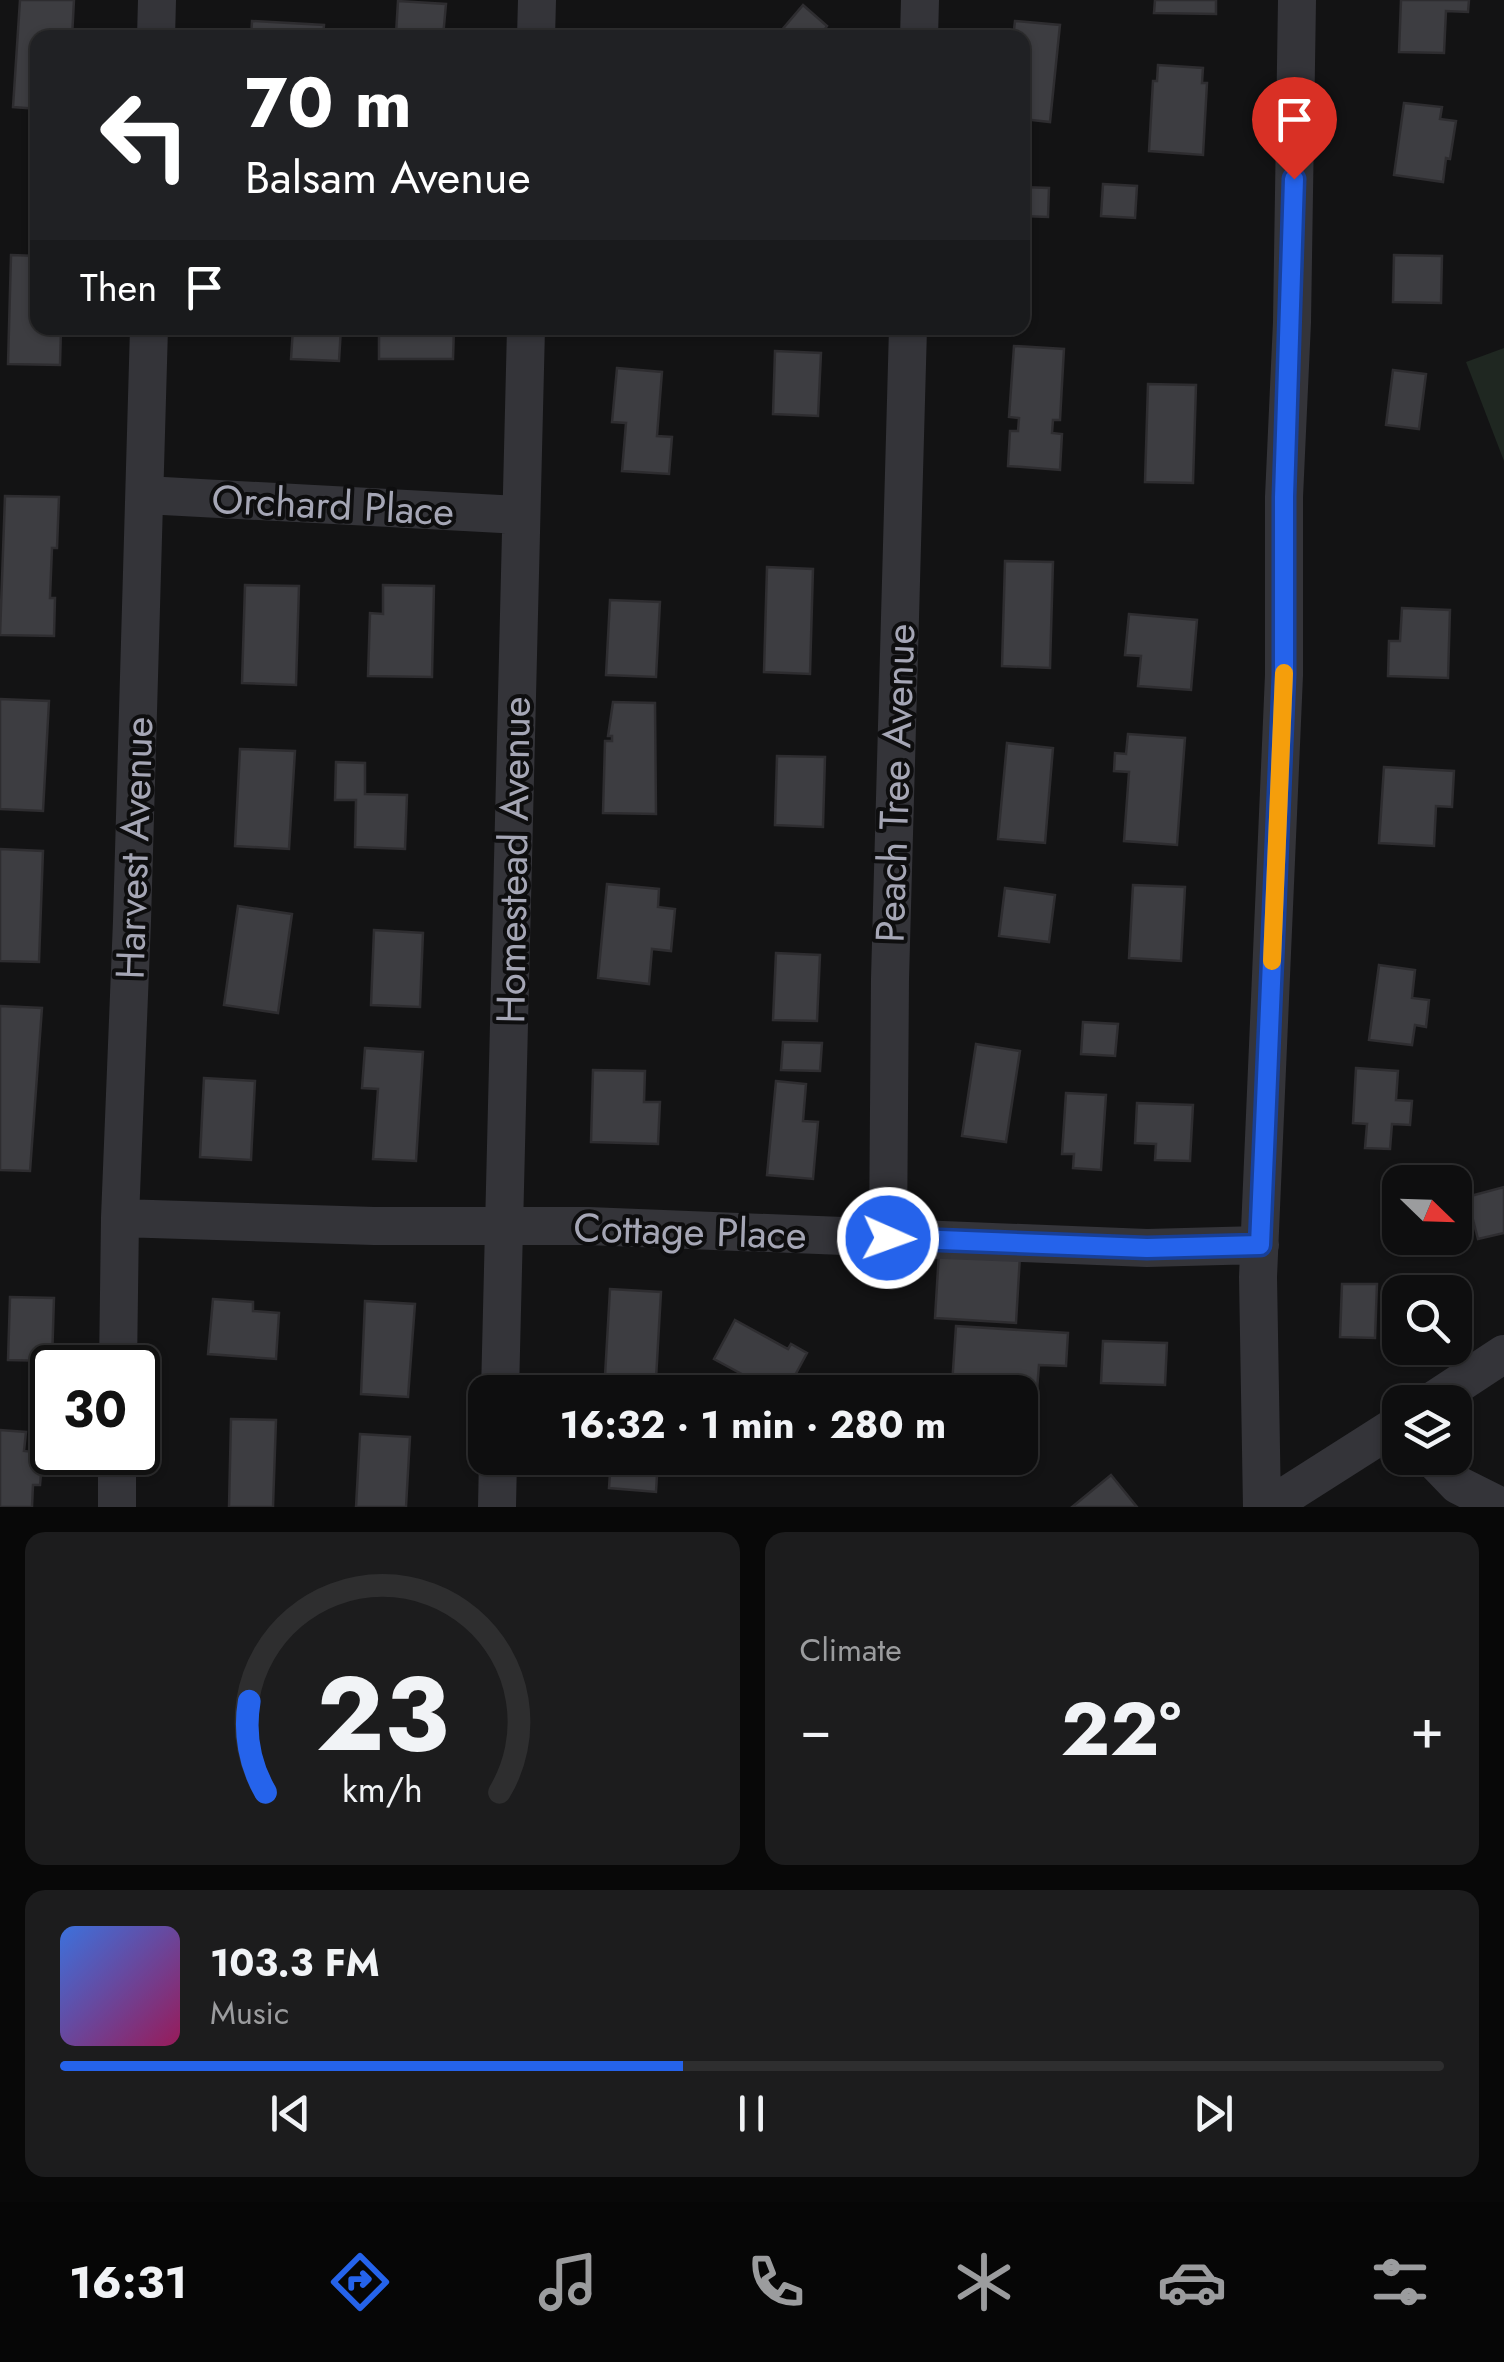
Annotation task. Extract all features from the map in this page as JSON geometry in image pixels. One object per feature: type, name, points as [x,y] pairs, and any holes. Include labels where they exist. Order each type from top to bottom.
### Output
[{"type":"street","points":[[156,30],[157,0]]},
{"type":"street","points":[[536,30],[537,0]]},
{"type":"street","points":[[919,30],[920,0]]},
{"type":"street","points":[[1265,1507],[1260,1245],[1284,675],[1284,497],[1292,322],[1297,0]]},
{"type":"street","name":"Harvest Avenue","points":[[118,1345],[149,335]]},
{"type":"street","name":"Homestead Avenue","points":[[501,1375],[526,335]]},
{"type":"street","name":"Peach Tree Avenue","points":[[888,1238],[890,979],[908,335]]},
{"type":"street","name":"Orchard Place","points":[[144,495],[521,515]]},
{"type":"street","name":"Cottage Place","points":[[120,1218],[588,1226],[1147,1248],[1260,1245]]},
{"type":"street","points":[[1457,1385],[1504,1354]]},
{"type":"street","points":[[1265,1507],[1382,1434]]},
{"type":"street","points":[[116,1507],[117,1475]]},
{"type":"street","points":[[497,1507],[498,1475]]},
{"type":"street","points":[[1448,1475],[1458,1485],[1502,1507]]},
{"type":"shaded area","points":[[1504,348],[1504,461],[1466,362]]},
{"type":"building","points":[[20,0],[74,0],[72,30],[30,30],[30,108],[13,107]]},
{"type":"building","points":[[1155,0],[1216,0],[1216,14],[1154,13]]},
{"type":"building","points":[[1401,0],[1469,0],[1468,12],[1446,11],[1444,53],[1399,52]]},
{"type":"building","points":[[398,1],[446,4],[444,30],[396,30]]},
{"type":"building","points":[[803,5],[827,26],[824,30],[782,30]]},
{"type":"building","points":[[252,21],[324,25],[324,30],[251,30]]},
{"type":"building","points":[[1015,21],[1060,25],[1050,122],[1030,120],[1030,30],[1014,30]]},
{"type":"building","points":[[1158,65],[1203,68],[1202,83],[1207,83],[1203,155],[1149,151],[1153,81],[1157,81]]},
{"type":"building","points":[[1404,103],[1442,107],[1440,119],[1456,121],[1443,182],[1394,175]]},
{"type":"building","points":[[1103,184],[1137,186],[1135,218],[1101,216]]},
{"type":"building","points":[[1030,187],[1049,188],[1048,217],[1030,216]]},
{"type":"building","points":[[11,255],[30,256],[30,335],[61,335],[60,365],[8,364]]},
{"type":"building","points":[[1394,255],[1442,256],[1441,303],[1393,302]]},
{"type":"building","points":[[293,335],[341,335],[339,361],[291,359]]},
{"type":"building","points":[[379,335],[454,335],[453,359],[379,359]]},
{"type":"building","points":[[1014,346],[1064,349],[1060,420],[1053,420],[1052,433],[1062,434],[1060,470],[1008,466],[1010,431],[1018,431],[1019,418],[1009,417]]},
{"type":"building","points":[[775,351],[821,353],[818,416],[773,414]]},
{"type":"building","points":[[617,368],[662,372],[657,436],[672,437],[669,474],[622,471],[626,423],[612,422]]},
{"type":"building","points":[[1393,370],[1426,374],[1419,429],[1386,425]]},
{"type":"building","points":[[1148,384],[1196,385],[1193,483],[1145,482]]},
{"type":"building","points":[[5,496],[59,497],[50,598],[55,598],[54,636],[0,635]]},
{"type":"building","points":[[1005,561],[1053,562],[1050,668],[1002,666]]},
{"type":"building","points":[[767,567],[813,569],[810,674],[764,672]]},
{"type":"building","points":[[245,585],[299,586],[296,685],[242,683]]},
{"type":"building","points":[[383,585],[434,586],[432,677],[368,676],[370,613],[383,614]]},
{"type":"building","points":[[610,600],[660,602],[656,677],[606,675]]},
{"type":"building","points":[[1402,608],[1450,610],[1448,678],[1388,676],[1389,641],[1400,641]]},
{"type":"building","points":[[1129,614],[1197,620],[1191,690],[1138,686],[1141,656],[1125,655]]},
{"type":"building","points":[[0,699],[49,701],[43,811],[0,809]]},
{"type":"building","points":[[613,702],[655,703],[656,814],[603,813],[605,741],[612,741],[612,736],[608,736]]},
{"type":"building","points":[[1128,734],[1185,738],[1177,845],[1124,841],[1129,772],[1114,771],[1115,753],[1126,754]]},
{"type":"building","points":[[1007,743],[1053,748],[1045,843],[998,839]]},
{"type":"building","points":[[240,749],[295,751],[289,849],[235,846]]},
{"type":"building","points":[[777,756],[825,757],[823,827],[775,825]]},
{"type":"building","points":[[336,762],[365,763],[365,794],[407,795],[405,849],[355,847],[356,800],[335,800]]},
{"type":"building","points":[[1384,767],[1454,771],[1452,807],[1436,806],[1434,846],[1379,843]]},
{"type":"building","points":[[0,849],[43,851],[39,962],[0,961]]},
{"type":"building","points":[[607,884],[659,889],[658,907],[675,909],[671,951],[652,949],[649,984],[598,978]]},
{"type":"building","points":[[1133,885],[1185,887],[1181,961],[1129,958]]},
{"type":"building","points":[[1005,888],[1055,895],[1049,942],[999,936]]},
{"type":"building","points":[[238,906],[292,914],[278,1013],[224,1005]]},
{"type":"building","points":[[374,930],[423,933],[420,1007],[371,1005]]},
{"type":"building","points":[[776,953],[820,955],[817,1021],[773,1020]]},
{"type":"building","points":[[1379,965],[1415,970],[1412,998],[1429,1000],[1426,1027],[1415,1025],[1412,1045],[1369,1040]]},
{"type":"building","points":[[0,1006],[42,1008],[30,1171],[0,1170]]},
{"type":"building","points":[[1083,1022],[1118,1024],[1115,1056],[1081,1054]]},
{"type":"building","points":[[783,1042],[822,1043],[820,1071],[781,1070]]},
{"type":"building","points":[[976,1044],[1020,1051],[1006,1142],[962,1136]]},
{"type":"building","points":[[365,1048],[423,1052],[416,1161],[373,1159],[378,1089],[362,1088]]},
{"type":"building","points":[[1356,1068],[1398,1071],[1396,1100],[1412,1101],[1410,1125],[1392,1124],[1390,1149],[1365,1148],[1367,1124],[1353,1123]]},
{"type":"building","points":[[593,1070],[645,1071],[644,1102],[660,1102],[658,1144],[591,1142]]},
{"type":"building","points":[[204,1078],[255,1081],[251,1160],[200,1157]]},
{"type":"building","points":[[776,1081],[806,1084],[803,1121],[818,1122],[813,1179],[767,1175]]},
{"type":"building","points":[[1066,1093],[1106,1095],[1101,1170],[1073,1168],[1074,1154],[1062,1154]]},
{"type":"building","points":[[1137,1103],[1193,1105],[1190,1161],[1155,1160],[1156,1144],[1135,1143]]},
{"type":"building","points":[[1504,1187],[1504,1233],[1478,1239],[1472,1196]]},
{"type":"building","points":[[939,1252],[1020,1256],[1016,1323],[935,1318]]},
{"type":"building","points":[[1342,1284],[1377,1284],[1375,1338],[1340,1337]]},
{"type":"building","points":[[610,1289],[661,1292],[656,1375],[605,1375]]},
{"type":"building","points":[[10,1297],[54,1298],[53,1345],[30,1345],[30,1360],[8,1360]]},
{"type":"building","points":[[213,1299],[253,1302],[253,1311],[279,1313],[276,1359],[208,1354]]},
{"type":"building","points":[[365,1301],[415,1304],[408,1397],[361,1394]]},
{"type":"building","points":[[735,1320],[788,1349],[791,1344],[807,1353],[795,1375],[744,1375],[714,1359]]},
{"type":"building","points":[[956,1326],[1068,1333],[1066,1366],[1039,1365],[1038,1378],[953,1375]]},
{"type":"building","points":[[1103,1341],[1167,1343],[1165,1385],[1101,1383]]},
{"type":"building","points":[[231,1419],[276,1420],[273,1507],[229,1507]]},
{"type":"building","points":[[0,1430],[26,1432],[24,1451],[30,1452],[30,1475],[41,1475],[40,1485],[33,1485],[32,1507],[0,1507]]},
{"type":"building","points":[[360,1434],[410,1437],[406,1507],[356,1507]]},
{"type":"building","points":[[610,1475],[657,1475],[656,1492],[609,1488]]},
{"type":"building","points":[[1111,1475],[1137,1507],[1072,1507]]},
{"type":"slow traffic","points":[[1272,961],[1284,673]]},
{"type":"route","points":[[888,1238],[1147,1248],[1260,1245],[1284,675],[1284,497],[1294,179]]}]
